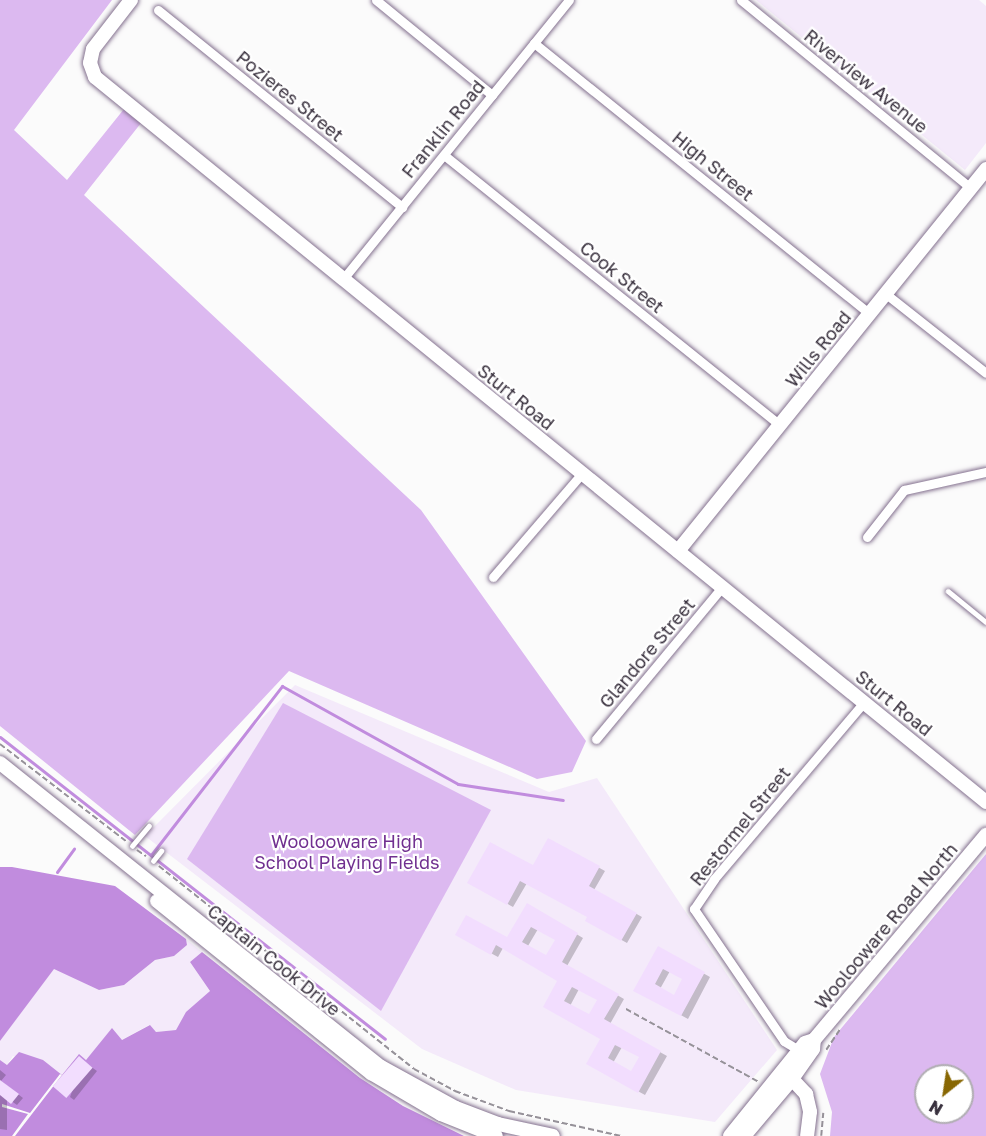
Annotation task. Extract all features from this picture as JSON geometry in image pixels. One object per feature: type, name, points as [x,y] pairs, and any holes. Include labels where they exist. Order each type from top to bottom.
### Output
[{"type":"street","name":"Sturt Road","points":[[131,0],[93,49],[90,63],[95,77],[986,802]]},
{"type":"street","points":[[376,0],[492,95]]},
{"type":"street","name":"Franklin Road","points":[[343,279],[569,0]]},
{"type":"street","name":"Riverview Avenue","points":[[741,0],[971,188]]},
{"type":"street","name":"Pozieres Street","points":[[158,10],[402,207]]},
{"type":"street","name":"High Street","points":[[534,43],[870,314]]},
{"type":"street","name":"Cook Street","points":[[444,155],[780,425]]},
{"type":"street","name":"Wills Road","points":[[678,551],[986,169]]},
{"type":"street","points":[[886,294],[986,373]]},
{"type":"street","points":[[867,537],[904,490],[986,472]]},
{"type":"street","points":[[493,577],[582,473]]},
{"type":"street","name":"Glandore Street","points":[[596,739],[722,587]]},
{"type":"street","name":"Restormel Street","points":[[804,1052],[783,1041],[694,909],[714,879],[864,702]]},
{"type":"street","name":"Captain Cook Drive","points":[[0,764],[381,1066],[422,1091],[463,1111],[498,1124],[553,1136]]},
{"type":"street","name":"Captain Cook Drive","points":[[0,776],[363,1067],[432,1110],[496,1136]]},
{"type":"street","name":"Woolooware Road North","points":[[730,1136],[750,1109],[804,1052],[986,835]]},
{"type":"street","name":"Woolooware Road North","points":[[744,1136],[792,1079],[804,1052]]},
{"type":"street","points":[[750,1109],[762,1104],[779,1086],[792,1079],[800,1086],[809,1102],[807,1136]]},
{"type":"lane","points":[[948,591],[986,622]]},
{"type":"lane","points":[[133,845],[149,826]]},
{"type":"lane","points":[[153,861],[159,853]]},
{"type":"path","points":[[0,744],[133,845],[414,1069],[455,1091],[509,1111],[621,1136]]},
{"type":"path","points":[[626,1009],[760,1083]]},
{"type":"path","points":[[825,1051],[844,1022]]},
{"type":"path","points":[[821,1136],[822,1105]]},
{"type":"shaded area","points":[[756,0],[979,0],[986,6],[986,143],[965,170]]},
{"type":"shaded area","points":[[295,685],[549,792],[597,778],[777,1050],[715,1122],[516,1090],[422,1049],[145,836]]},
{"type":"shaded area","points":[[0,867],[12,867],[115,886],[186,939],[187,945],[174,956],[155,960],[124,985],[99,990],[54,969],[0,1041]]},
{"type":"shaded area","points":[[186,939],[202,952],[190,962],[210,991],[187,1012],[176,1030],[156,1032],[149,1025],[85,1060],[78,1055],[62,1075],[13,1056],[7,1065],[0,1060],[0,1041],[54,968],[99,990],[124,985],[155,960],[174,956],[187,945]]},
{"type":"shaded area","points":[[202,952],[360,1078],[403,1106],[464,1136],[0,1136],[0,1060],[7,1065],[19,1052],[43,1060],[62,1075],[79,1054],[86,1060],[112,1028],[122,1040],[150,1025],[156,1032],[176,1030],[186,1012],[210,991],[190,962]]},
{"type":"green space","points":[[0,0],[112,0],[14,130],[67,180],[128,104],[145,118],[84,195],[421,510],[586,741],[572,772],[537,779],[289,671],[135,835],[0,726]]},
{"type":"green space","name":"Woolooware High School Playing Fields","points":[[283,703],[491,810],[381,1011],[187,859]]},
{"type":"green space","points":[[986,854],[986,1136],[830,1136],[832,1112],[820,1074],[834,1037]]},
{"type":"pier","points":[[60,1074],[62,1075],[15,1136],[12,1136],[28,1114],[2,1107],[2,1104],[30,1113]]},
{"type":"building","points":[[548,838],[600,866],[589,886],[637,913],[621,941],[585,921],[587,917],[520,881],[507,905],[467,883],[490,842],[533,865]]},
{"type":"building","points":[[527,903],[578,933],[562,962],[619,994],[604,1019],[661,1051],[638,1093],[586,1064],[600,1039],[543,1007],[557,981],[496,945],[491,955],[455,935],[466,915],[507,937]],"holes":[[[531,927],[555,940],[546,955],[522,942]],[[572,987],[597,1000],[589,1014],[564,1001]],[[615,1045],[639,1057],[631,1071],[608,1058]]]},
{"type":"building","points":[[658,946],[705,972],[681,1016],[633,991]],"holes":[[[663,969],[682,979],[674,995],[655,984]]]},
{"type":"building","points":[[79,1056],[93,1068],[66,1098],[53,1086]]},
{"type":"building","points":[[0,1080],[19,1094],[11,1104],[0,1095]]},
{"type":"waterway","points":[[151,855],[282,686],[458,784],[563,800]]},
{"type":"waterway","points":[[0,737],[385,1039]]},
{"type":"waterway","points":[[57,872],[74,849]]}]
